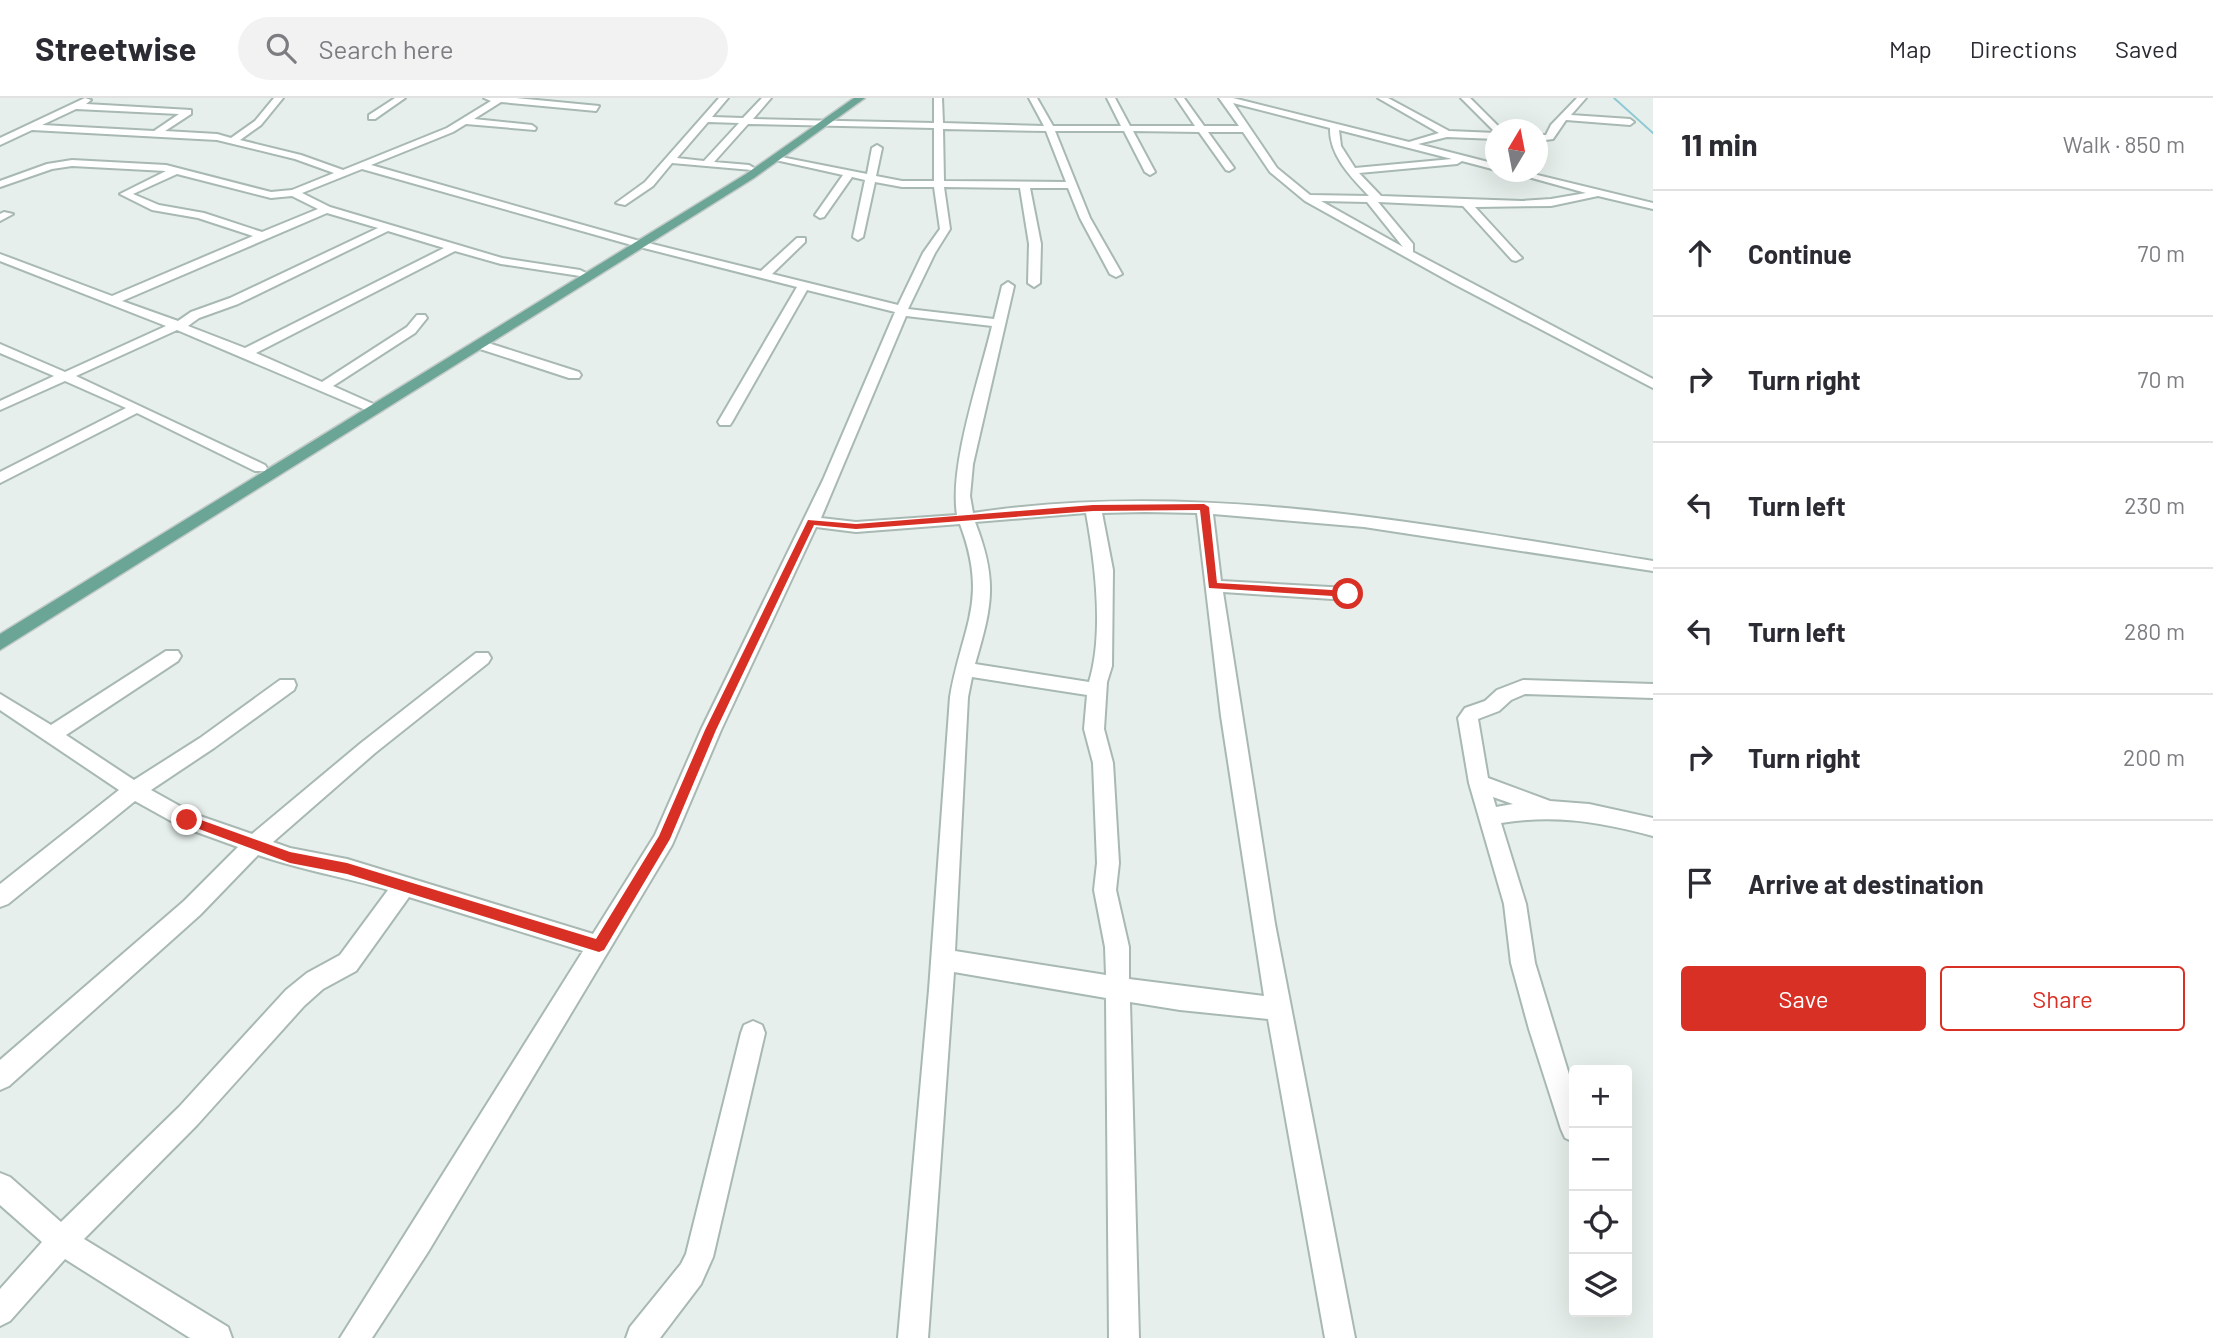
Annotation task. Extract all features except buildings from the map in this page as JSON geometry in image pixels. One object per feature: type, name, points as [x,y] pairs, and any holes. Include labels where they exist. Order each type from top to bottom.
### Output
[{"type":"main road","points":[[0,643],[580,273],[636,243],[776,159],[852,98]]},
{"type":"main road","points":[[0,630],[260,468],[482,345],[749,168],[860,98]]},
{"type":"street","points":[[0,142],[91,98]]},
{"type":"street","points":[[233,141],[258,123],[279,98]]},
{"type":"street","points":[[372,117],[401,98]]},
{"type":"street","points":[[487,98],[596,108]]},
{"type":"street","points":[[621,203],[649,184],[724,98]]},
{"type":"street","points":[[706,163],[767,98]]},
{"type":"street","points":[[355,1338],[418,1242],[664,839],[711,730],[811,522],[902,311],[929,253],[945,229],[939,185],[938,98]]},
{"type":"street","points":[[1033,98],[1050,129],[1086,218],[1116,274]]},
{"type":"street","points":[[1111,98],[1150,172]]},
{"type":"street","points":[[1180,98],[1229,168]]},
{"type":"street","points":[[1224,98],[1485,163]]},
{"type":"street","points":[[1224,98],[1273,170],[1309,198],[1401,251],[1653,384]]},
{"type":"street","points":[[1235,98],[1485,162]]},
{"type":"street","points":[[1382,98],[1447,134]]},
{"type":"street","points":[[1465,98],[1487,119]]},
{"type":"street","points":[[1548,137],[1582,98]]},
{"type":"street","points":[[0,184],[65,163],[179,170],[271,195],[294,193],[467,121],[500,99]]},
{"type":"street","points":[[75,106],[188,113],[155,134]]},
{"type":"street","points":[[1564,117],[1630,122]]},
{"type":"street","points":[[705,119],[937,127],[1246,130]]},
{"type":"street","points":[[467,121],[532,128]]},
{"type":"street","points":[[1334,126],[1332,134],[1354,171],[1409,246],[1409,250],[1401,251]]},
{"type":"street","points":[[30,127],[213,137],[298,157],[343,173]]},
{"type":"street","points":[[1413,143],[1447,134],[1485,136]]},
{"type":"street","points":[[858,237],[877,148]]},
{"type":"street","points":[[776,159],[871,179],[939,185],[1072,185]]},
{"type":"street","points":[[1354,171],[1465,159]]},
{"type":"street","points":[[670,160],[749,168]]},
{"type":"street","points":[[362,166],[636,243],[902,311],[1000,323]]},
{"type":"street","points":[[179,170],[125,194],[156,208],[200,215],[262,236]]},
{"type":"street","points":[[820,215],[849,174]]},
{"type":"street","points":[[1548,177],[1653,204]]},
{"type":"street","points":[[1548,180],[1653,204]]},
{"type":"street","points":[[1025,186],[1035,244],[1034,283]]},
{"type":"street","points":[[1309,198],[1563,201],[1582,199],[1599,192]]},
{"type":"street","points":[[294,193],[326,209],[516,265],[580,273]]},
{"type":"street","points":[[1464,201],[1516,258]]},
{"type":"street","points":[[111,300],[326,209]]},
{"type":"street","points":[[0,406],[179,325],[195,315],[234,301],[388,228]]},
{"type":"street","points":[[764,275],[801,240]]},
{"type":"street","points":[[246,352],[454,247]]},
{"type":"street","points":[[0,257],[246,352],[370,408]]},
{"type":"street","points":[[0,271],[19,264]]},
{"type":"street","points":[[725,422],[804,285]]},
{"type":"street","points":[[913,1338],[963,669],[979,617],[984,577],[966,519],[962,496],[966,464],[1008,286]]},
{"type":"street","points":[[324,386],[411,330],[421,318]]},
{"type":"street","points":[[482,345],[574,375]]},
{"type":"street","points":[[0,348],[137,408],[260,468]]},
{"type":"street","points":[[0,478],[137,408]]},
{"type":"street","points":[[811,522],[856,527],[1093,508],[1204,507],[1364,523],[1653,566]]},
{"type":"street","points":[[1204,507],[1219,651],[1279,1009],[1340,1338]]},
{"type":"street","points":[[1093,508],[1105,570],[1103,666],[1097,690],[1094,729],[1102,763],[1108,863],[1105,890],[1115,931],[1118,989],[1124,1338]]},
{"type":"street","points":[[1213,586],[1348,594]]},
{"type":"street","points":[[51,735],[172,656]]},
{"type":"street","points":[[0,1077],[192,908],[255,844],[368,748],[482,658]]},
{"type":"street","points":[[963,669],[1097,690]]},
{"type":"street","points":[[0,897],[134,790],[288,685]]},
{"type":"street","points":[[1574,1128],[1527,976],[1515,904],[1479,783],[1468,718],[1472,713],[1492,706],[1504,695],[1535,686],[1653,691]]},
{"type":"street","points":[[0,701],[134,790],[187,820],[290,858],[347,868],[599,946]]},
{"type":"street","points":[[1479,783],[1548,809]]},
{"type":"street","points":[[1490,816],[1548,809],[1604,815],[1653,827]]},
{"type":"street","points":[[0,1311],[62,1241],[188,1116],[295,998],[315,981],[348,963],[404,886]]},
{"type":"street","points":[[942,959],[1180,999],[1279,1009]]},
{"type":"street","points":[[641,1338],[691,1274],[699,1256],[718,1190],[753,1033]]},
{"type":"street","points":[[0,1187],[62,1241],[218,1338]]},
{"type":"waterway","points":[[1614,98],[1653,133]]},
{"type":"route","points":[[187,820],[290,858],[347,868],[599,946],[664,839],[711,730],[811,522],[856,527],[1093,508],[1204,507],[1213,586],[1348,594]]}]
